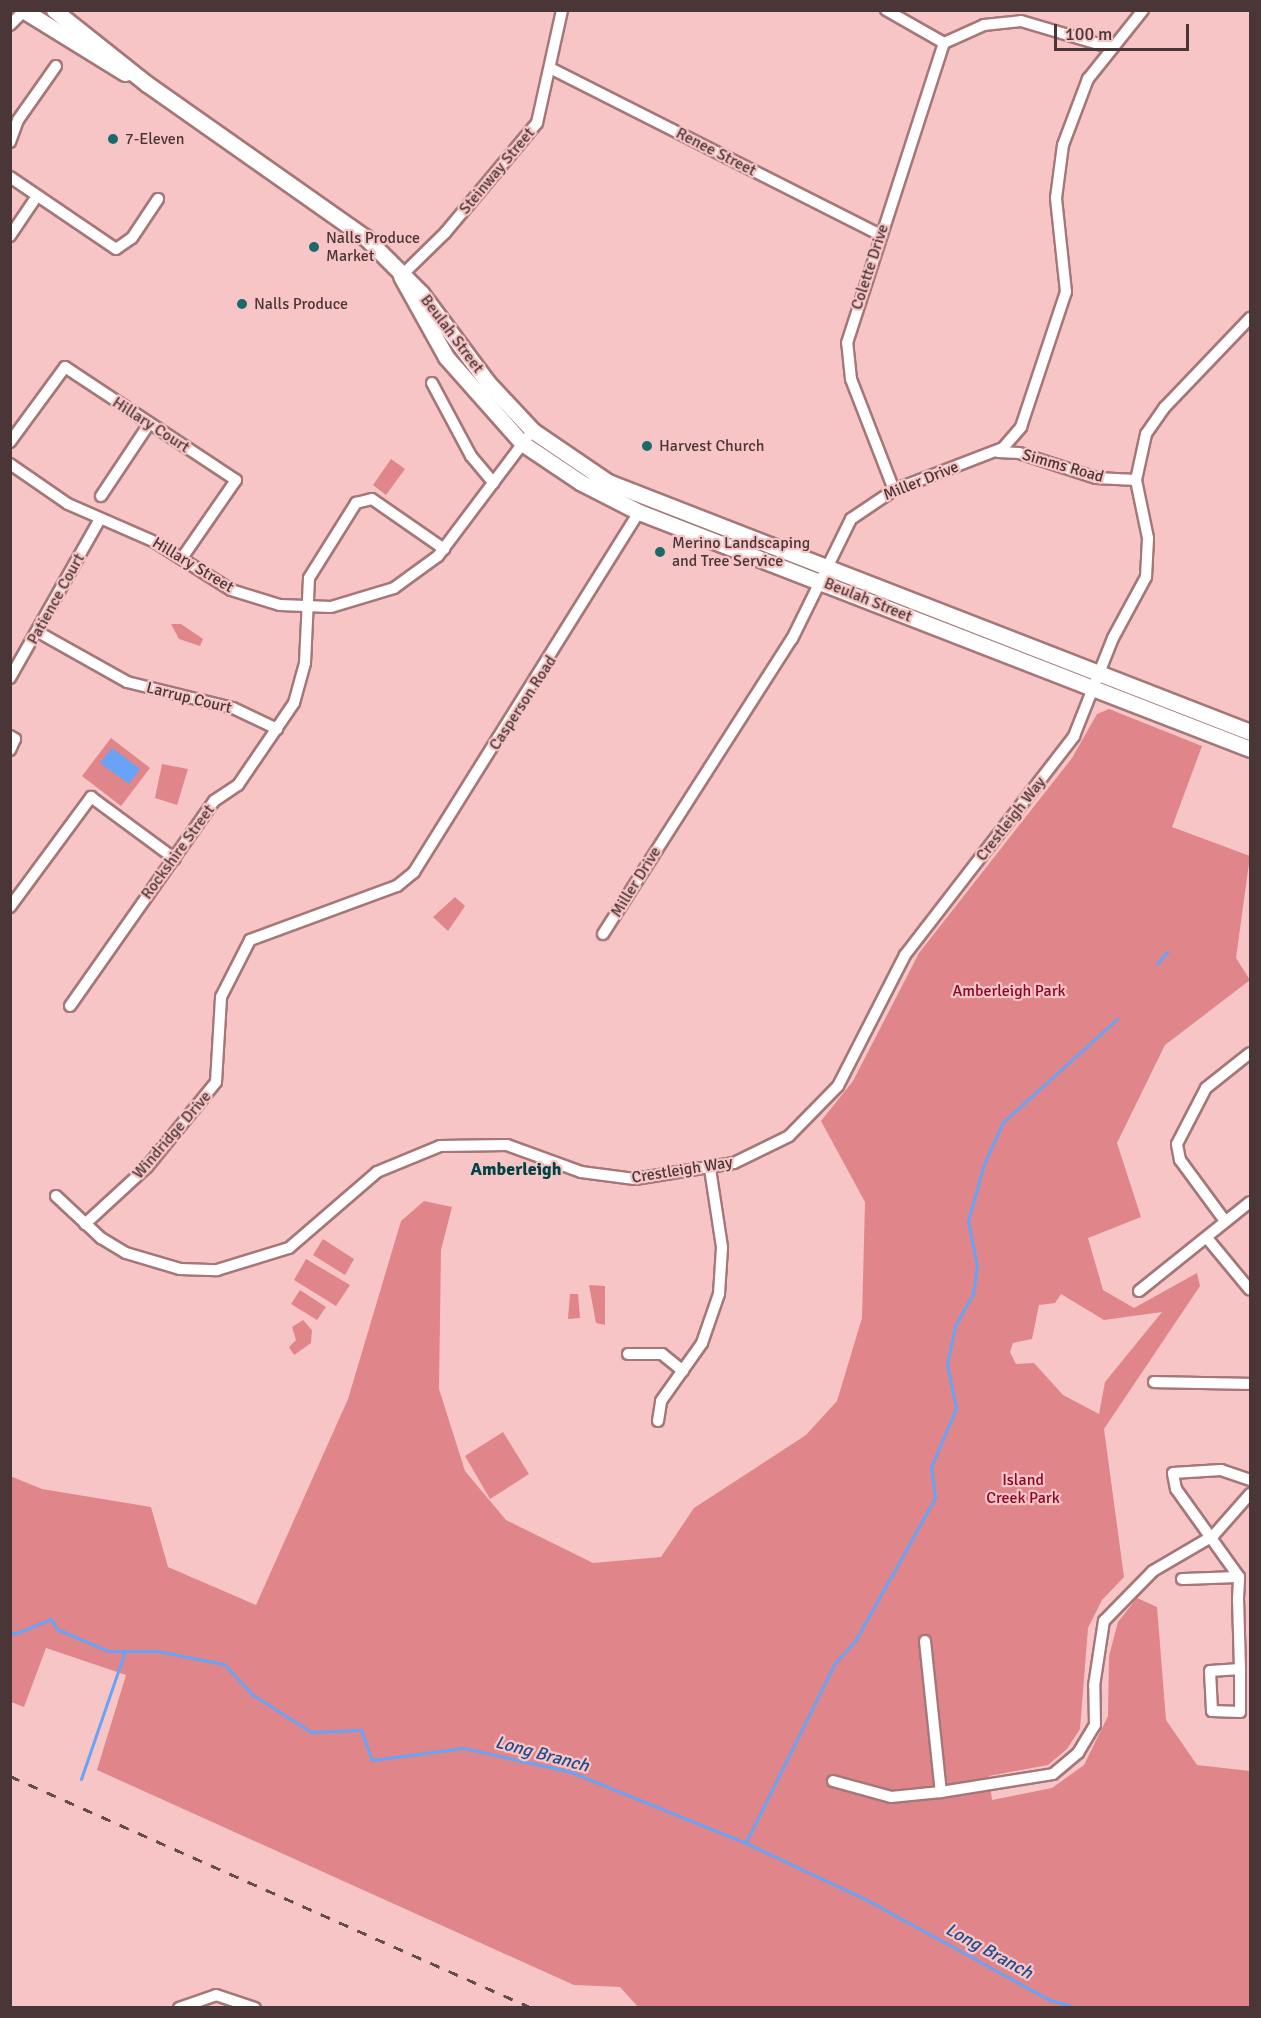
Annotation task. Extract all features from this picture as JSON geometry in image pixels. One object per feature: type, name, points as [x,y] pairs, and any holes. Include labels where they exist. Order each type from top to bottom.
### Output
[{"type":"main road","name":"Beulah Street","points":[[54,10],[147,84],[330,210],[400,276],[421,292],[488,383],[533,431],[608,482],[1251,732]]},
{"type":"main road","name":"Beulah Street","points":[[24,11],[93,57],[147,84]]},
{"type":"main road","name":"Beulah Street","points":[[400,276],[446,357],[522,443],[580,482],[639,512],[1251,749]]},
{"type":"street","name":"Steinway Street","points":[[400,276],[445,233],[534,128],[552,69],[562,10]]},
{"type":"street","points":[[886,10],[944,43],[984,25],[1020,21],[1109,47]]},
{"type":"street","name":"Miller Drive","points":[[603,933],[792,639],[851,519],[894,490],[992,453],[1021,427],[1060,317],[1067,273],[1057,173],[1080,98],[1109,47],[1143,10]]},
{"type":"street","points":[[10,25],[24,11]]},
{"type":"street","name":"Colette Drive","points":[[894,490],[846,356],[849,331],[944,43]]},
{"type":"street","points":[[10,142],[18,120],[56,66]]},
{"type":"street","name":"Renee Street","points":[[552,69],[880,235]]},
{"type":"street","points":[[10,177],[116,249],[132,238],[158,199]]},
{"type":"street","points":[[10,236],[37,196]]},
{"type":"street","points":[[1136,480],[1139,453],[1155,418],[1251,318]]},
{"type":"street","name":"Hillary Court","points":[[10,442],[65,367],[236,480],[182,558]]},
{"type":"street","points":[[432,383],[471,456],[494,483]]},
{"type":"street","points":[[101,496],[149,424]]},
{"type":"street","name":"Hillary Street","points":[[10,464],[45,490],[182,558],[249,597],[306,608],[378,595],[418,573],[444,549],[533,431]]},
{"type":"street","name":"Simms Road","points":[[992,453],[1019,453],[1096,478],[1136,480]]},
{"type":"street","name":"Crestleigh Way","points":[[56,1196],[109,1244],[145,1261],[217,1270],[256,1263],[290,1248],[377,1172],[440,1146],[507,1145],[617,1179],[710,1169],[774,1146],[828,1100],[905,955],[1066,747],[1095,690],[1147,570],[1149,538],[1136,480]]},
{"type":"street","name":"Rockshire Street","points":[[70,1006],[214,801],[238,785],[277,729],[301,683],[306,608],[316,558],[364,498],[444,549]]},
{"type":"street","name":"Casperson Road","points":[[397,886],[414,872],[519,713],[639,512]]},
{"type":"street","name":"Patience Court","points":[[10,678],[100,519]]},
{"type":"street","name":"Larrup Court","points":[[38,632],[127,682],[233,708],[277,729]]},
{"type":"street","points":[[10,736],[15,739],[10,750]]},
{"type":"street","points":[[10,907],[91,797],[175,858]]},
{"type":"street","name":"Windridge Drive","points":[[85,1224],[147,1167],[216,1082],[221,997],[250,940],[397,886]]},
{"type":"street","points":[[1225,1221],[1180,1160],[1177,1144],[1206,1088],[1251,1053]]},
{"type":"street","points":[[658,1421],[662,1401],[707,1332],[722,1279],[710,1169]]},
{"type":"street","points":[[1139,1291],[1251,1202]]},
{"type":"street","points":[[1207,1238],[1251,1290]]},
{"type":"street","points":[[628,1354],[662,1354],[683,1371]]},
{"type":"street","points":[[1154,1382],[1251,1384]]},
{"type":"street","points":[[1240,1669],[1210,1671],[1212,1711],[1240,1712],[1240,1669],[1239,1577],[1213,1536],[1176,1489],[1173,1473],[1221,1470],[1251,1480]]},
{"type":"street","points":[[833,1781],[891,1797],[1026,1782],[1053,1774],[1078,1753],[1095,1725],[1094,1686],[1104,1621],[1153,1571],[1213,1536],[1251,1494]]},
{"type":"street","points":[[1182,1579],[1239,1577]]},
{"type":"street","points":[[925,1641],[941,1792]]},
{"type":"street","points":[[179,2007],[200,1997],[236,1997],[255,2007]]},
{"type":"green space","points":[[391,459],[405,469],[386,495],[373,485]]},
{"type":"green space","points":[[171,624],[181,624],[203,639],[200,646],[179,639]]},
{"type":"green space","points":[[1109,709],[1202,746],[1172,827],[1250,856],[1236,958],[1250,980],[1165,1045],[1117,1143],[1141,1217],[1088,1238],[1103,1290],[1134,1308],[1197,1273],[1200,1286],[1104,1429],[1124,1577],[1102,1600],[1088,1628],[1080,1729],[1067,1749],[1048,1765],[989,1776],[992,1800],[1052,1788],[1084,1765],[1108,1716],[1109,1656],[1118,1622],[1137,1598],[1157,1607],[1166,1720],[1197,1765],[1250,1771],[1250,2007],[639,2008],[620,1987],[574,1985],[97,1770],[126,1675],[46,1648],[24,1707],[11,1702],[10,1476],[42,1489],[151,1507],[168,1567],[256,1605],[348,1399],[401,1221],[424,1201],[452,1207],[441,1250],[439,1389],[465,1471],[506,1520],[593,1563],[661,1557],[694,1508],[806,1435],[837,1401],[862,1318],[865,1202],[821,1121],[853,1081],[919,953],[1072,758],[1097,714]],"holes":[[[1061,1294],[1104,1320],[1162,1312],[1105,1382],[1099,1414],[1063,1395],[1034,1363],[1016,1364],[1010,1352],[1013,1343],[1032,1339],[1039,1305],[1055,1303]]]},
{"type":"green space","points":[[111,738],[150,768],[121,806],[82,776]]},
{"type":"green space","points":[[162,764],[188,769],[177,805],[155,798]]},
{"type":"green space","points":[[455,897],[465,906],[448,931],[433,917]]},
{"type":"green space","points":[[323,1239],[354,1259],[345,1275],[313,1255]]},
{"type":"green space","points":[[306,1259],[350,1285],[336,1306],[294,1280]]},
{"type":"green space","points":[[589,1285],[605,1286],[605,1325],[596,1323]]},
{"type":"green space","points":[[300,1290],[326,1307],[317,1320],[291,1304]]},
{"type":"green space","points":[[570,1294],[578,1294],[580,1318],[568,1319]]},
{"type":"green space","points":[[303,1320],[312,1330],[311,1343],[294,1355],[289,1347],[296,1340],[292,1327]]},
{"type":"green space","points":[[503,1432],[529,1474],[490,1499],[465,1456]]},
{"type":"water","points":[[112,748],[140,769],[129,784],[100,763]]},
{"type":"waterway","points":[[1157,964],[1167,952]]},
{"type":"waterway","points":[[746,1842],[835,1663],[855,1641],[935,1498],[931,1467],[956,1408],[947,1364],[955,1326],[973,1294],[977,1266],[968,1221],[984,1164],[1003,1122],[1117,1019]]},
{"type":"waterway","name":"Long Branch","points":[[10,1631],[14,1634],[51,1619],[57,1629],[108,1651],[157,1651],[224,1664],[253,1695],[311,1732],[361,1730],[372,1760],[463,1748],[571,1772],[746,1843],[867,1900],[1050,2000],[1078,2008]]},
{"type":"waterway","points":[[81,1779],[125,1651]]},
{"type":"railway","points":[[10,1776],[532,2008]]},
{"type":"place","name":"7-Eleven","points":[[113,139]]},
{"type":"place","name":"Nalls Produce Market","points":[[314,247]]},
{"type":"place","name":"Nalls Produce","points":[[242,304]]},
{"type":"place","name":"Harvest Church","points":[[647,446]]},
{"type":"place","name":"Merino Landscaping and Tree Service","points":[[660,552]]},
{"type":"district","name":"Amberleigh","points":[[516,1169]]},
{"type":"park label","name":"Amberleigh Park","points":[[1009,991]]},
{"type":"park label","name":"Island Creek Park","points":[[1023,1489]]}]
